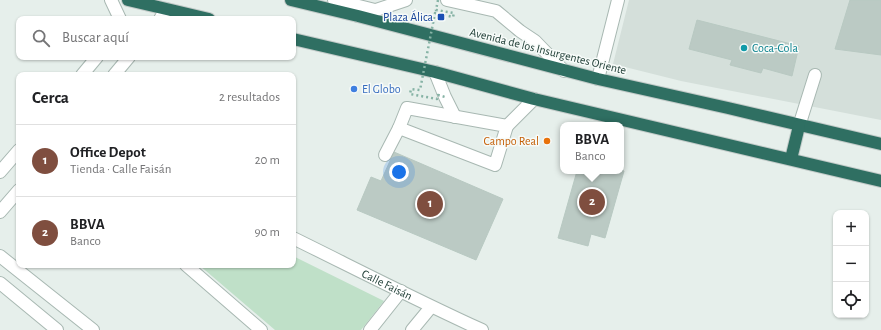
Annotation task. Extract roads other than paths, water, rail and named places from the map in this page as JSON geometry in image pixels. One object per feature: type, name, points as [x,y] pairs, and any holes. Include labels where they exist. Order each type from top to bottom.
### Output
[{"type":"highway","points":[[128,0],[163,14],[181,16]]},
{"type":"highway","name":"Avenida de los Insurgentes Oriente","points":[[291,0],[358,16],[564,71],[881,144]]},
{"type":"highway","points":[[296,40],[436,72],[534,98],[881,181]]},
{"type":"highway","points":[[791,159],[799,126]]},
{"type":"street","points":[[111,0],[119,16]]},
{"type":"street","points":[[334,0],[376,10]]},
{"type":"street","points":[[358,16],[406,0]]},
{"type":"street","points":[[447,0],[495,6],[520,31],[535,41],[564,71]]},
{"type":"street","points":[[598,79],[618,0]]},
{"type":"street","points":[[84,72],[94,60]]},
{"type":"street","points":[[117,72],[127,60]]},
{"type":"street","points":[[436,72],[445,96],[456,117]]},
{"type":"street","points":[[799,126],[815,74]]},
{"type":"street","points":[[399,128],[495,165],[507,126],[534,98]]},
{"type":"street","points":[[385,155],[399,128],[407,108],[507,126]]},
{"type":"street","points":[[0,172],[16,153]]},
{"type":"street","points":[[0,212],[16,193]]},
{"type":"street","name":"Calle Faisán","points":[[296,239],[401,290],[431,307],[482,330]]},
{"type":"street","points":[[0,256],[93,330]]},
{"type":"street","points":[[190,268],[262,330]]},
{"type":"street","points":[[0,283],[57,330]]},
{"type":"street","points":[[370,330],[401,290]]},
{"type":"street","points":[[412,330],[431,307]]},
{"type":"place","name":"Plaza Álica","points":[[441,17]]},
{"type":"place","name":"Coca-Cola","points":[[744,48]]},
{"type":"place","name":"El Globo","points":[[354,89]]},
{"type":"place","name":"Campo Real","points":[[547,141]]},
{"type":"place","name":"BBVA","points":[[592,202]]},
{"type":"place","name":"Office Depot","points":[[430,204]]}]
